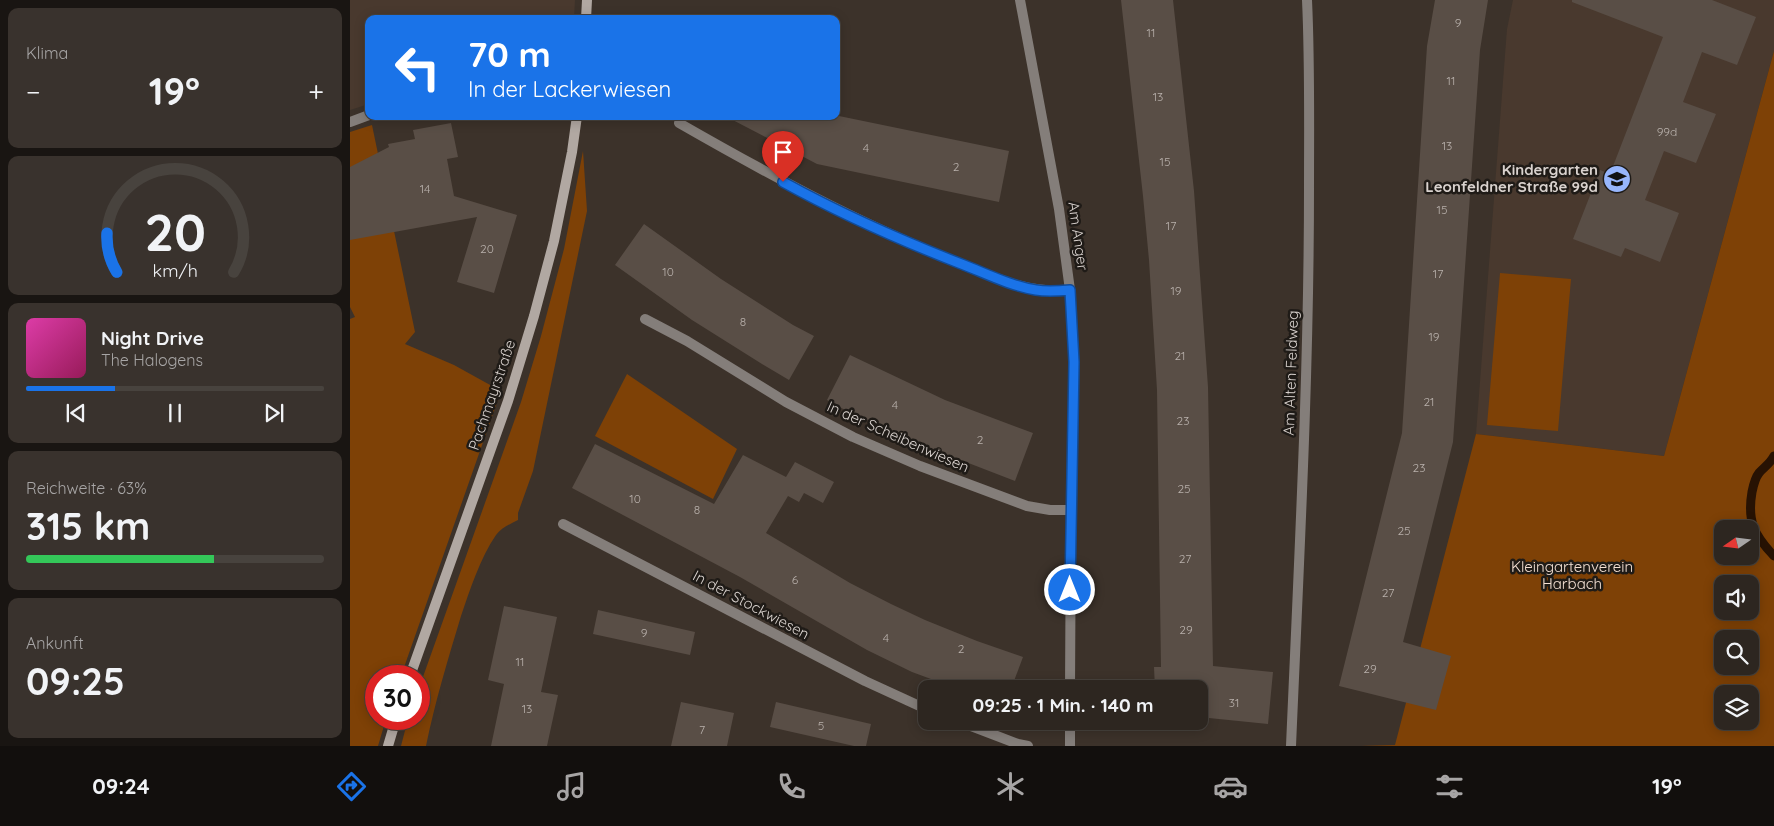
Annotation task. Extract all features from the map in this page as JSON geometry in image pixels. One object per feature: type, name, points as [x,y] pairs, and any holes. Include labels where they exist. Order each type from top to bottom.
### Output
[{"type":"street","points":[[586,15],[587,0]]},
{"type":"street","name":"Am Anger","points":[[1020,0],[1059,209],[1070,290],[1074,362],[1070,680]]},
{"type":"street","name":"Am Alten Feldweg","points":[[1291,746],[1309,265],[1309,39],[1307,0]]},
{"type":"street","points":[[350,122],[365,116]]},
{"type":"street","name":"Pachmayrstraße","points":[[414,665],[508,401],[534,316],[554,241],[576,120]]},
{"type":"street","points":[[679,123],[798,190],[859,221],[931,252],[1017,285],[1036,290],[1070,290]]},
{"type":"street","name":"In der Scheibenwiesen","points":[[645,320],[687,341],[786,402],[853,437],[920,466],[1027,506],[1050,510],[1071,510]]},
{"type":"street","name":"In der Stockwiesen","points":[[563,524],[823,660],[918,705]]},
{"type":"street","points":[[388,746],[393,730]]},
{"type":"street","points":[[981,730],[1028,746]]},
{"type":"street","points":[[1070,730],[1070,746]]},
{"type":"shaded area","points":[[350,0],[575,0],[574,15],[365,15],[365,105],[350,110]]},
{"type":"shaded area","name":"Kindergarten Leonfeldner Straße 99d","points":[[1513,0],[1774,0],[1774,51],[1664,456],[1476,434],[1507,29]]},
{"type":"green space","name":"Kleingartenverein Harbach","points":[[1774,51],[1774,746],[1361,746],[1395,745],[1476,434],[1664,456]]},
{"type":"green space","points":[[372,125],[415,332],[405,344],[454,365],[501,391],[405,665],[365,665],[365,730],[383,730],[378,746],[350,746],[350,319],[355,317],[350,307],[350,132]]},
{"type":"green space","points":[[583,151],[587,211],[533,471],[518,513],[518,520],[503,528],[496,535],[476,574],[461,616],[430,727],[430,665],[427,665],[521,402],[564,249]]},
{"type":"green space","points":[[1500,273],[1571,279],[1558,431],[1487,425]]},
{"type":"green space","points":[[627,374],[737,449],[713,499],[595,436]]},
{"type":"green space","points":[[405,730],[429,730],[426,746],[401,746]]},
{"type":"building","points":[[1121,0],[1173,0],[1194,191],[1208,387],[1213,666],[1273,672],[1268,724],[1208,718],[1208,680],[1155,680],[1154,667],[1161,667],[1157,390],[1143,196]]},
{"type":"building","points":[[1435,0],[1488,0],[1480,50],[1453,442],[1403,642],[1451,656],[1436,710],[1339,686],[1402,433],[1427,46]]},
{"type":"building","points":[[1572,0],[1712,0],[1756,17],[1737,65],[1702,52],[1683,102],[1716,114],[1696,163],[1664,151],[1645,200],[1679,213],[1660,262],[1625,248],[1621,257],[1573,239],[1600,170],[1610,174],[1663,37],[1572,2]]},
{"type":"building","points":[[840,116],[1009,151],[999,202],[817,164],[733,120],[840,120]]},
{"type":"building","points":[[451,123],[458,157],[447,159],[454,196],[517,215],[494,293],[457,282],[477,217],[350,240],[350,167],[389,147],[388,144],[415,139],[413,130]]},
{"type":"building","points":[[644,224],[721,279],[793,325],[814,336],[789,380],[692,320],[615,265]]},
{"type":"building","points":[[850,355],[945,400],[1033,433],[1015,481],[927,447],[827,400]]},
{"type":"building","points":[[595,444],[714,504],[743,455],[786,477],[795,462],[834,482],[823,503],[804,493],[799,502],[788,496],[766,533],[850,583],[891,604],[977,641],[1023,657],[1014,680],[934,680],[912,672],[867,650],[740,577],[572,488]]},
{"type":"building","points":[[504,606],[557,617],[541,692],[558,695],[547,746],[491,746],[504,684],[488,680]]},
{"type":"building","points":[[598,610],[695,632],[690,655],[593,634]]},
{"type":"building","points":[[681,702],[734,713],[727,746],[671,746]]},
{"type":"building","points":[[776,702],[871,724],[866,746],[854,746],[770,727]]},
{"type":"waterway","points":[[1774,456],[1756,477],[1751,502],[1751,519],[1754,527],[1761,541],[1774,556]]},
{"type":"place","name":"Kindergarten Leonfeldner Straße 99d","points":[[1617,179]]},
{"type":"route","points":[[783,182],[859,221],[1008,282],[1036,290],[1070,290],[1074,362],[1070,590]]}]
